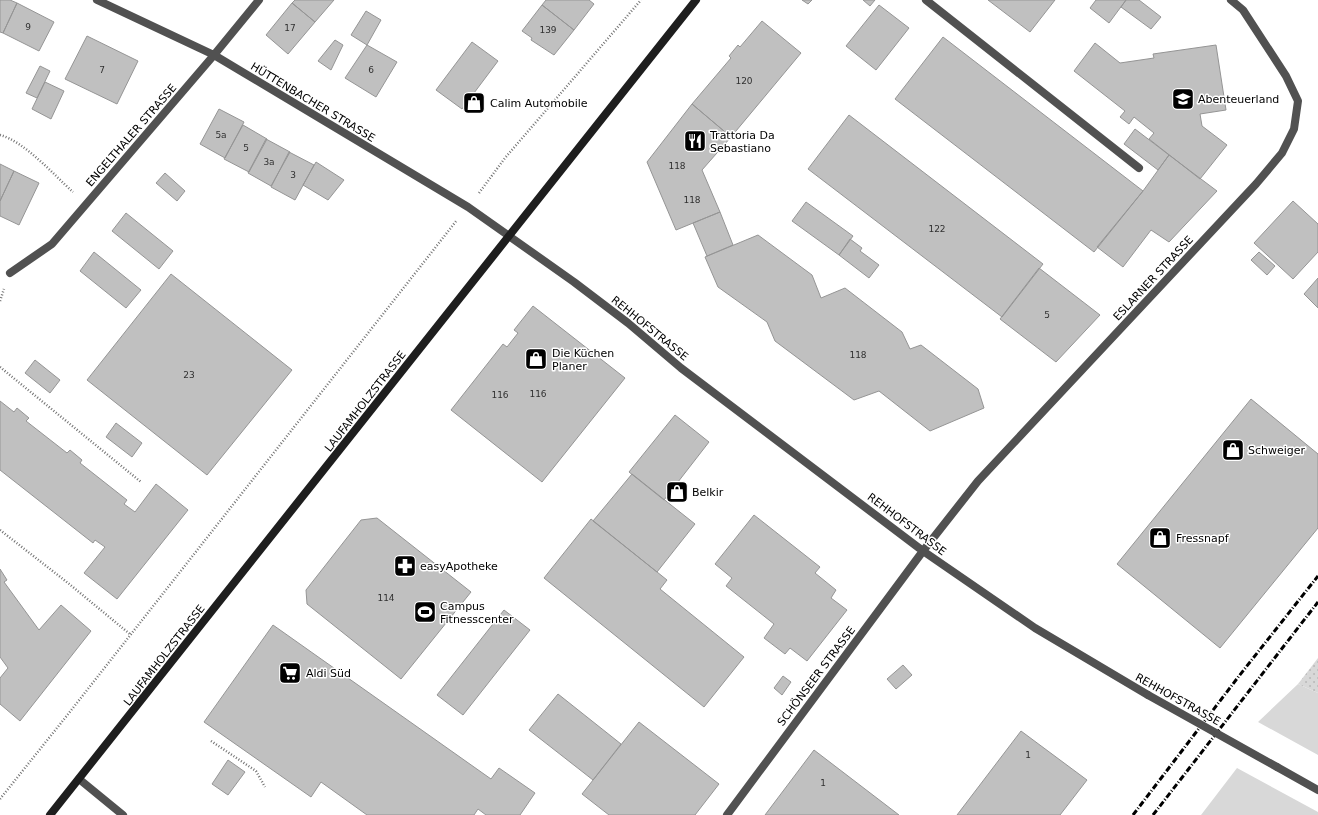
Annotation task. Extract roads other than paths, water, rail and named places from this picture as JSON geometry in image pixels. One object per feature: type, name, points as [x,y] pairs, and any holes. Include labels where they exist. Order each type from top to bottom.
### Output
[{"type":"main road","name":"LAUFAMHOLZSTRASSE","points":[[50,815],[696,0]]},
{"type":"street","name":"HÜTTENBACHER STRASSE","points":[[97,0],[214,55],[468,207],[510,236]]},
{"type":"street","name":"ENGELTHALER STRASSE","points":[[10,273],[52,244],[214,55],[259,0]]},
{"type":"street","points":[[926,0],[1139,168]]},
{"type":"street","name":"ESLARNER STRASSE","points":[[923,551],[978,481],[1256,184],[1282,153],[1294,129],[1298,102],[1286,76],[1243,10],[1231,0]]},
{"type":"street","name":"REHHOFSTRASSE","points":[[510,236],[628,323],[681,368],[923,551],[1035,628],[1148,695],[1318,790]]},
{"type":"street","name":"SCHÖNSEER STRASSE","points":[[727,815],[923,551]]},
{"type":"street","points":[[79,779],[123,815]]},
{"type":"railway","points":[[1133,815],[1239,676],[1318,576]]},
{"type":"railway","points":[[1153,815],[1318,602]]},
{"type":"place","name":"Abenteuerland","points":[[1183,99]]},
{"type":"place","name":"Calim Automobile","points":[[474,103]]},
{"type":"place","name":"Trattoria Da Sebastiano","points":[[695,141]]},
{"type":"place","name":"Die Küchen Planer","points":[[536,359]]},
{"type":"place","name":"Schweiger","points":[[1233,450]]},
{"type":"place","name":"Belkir","points":[[677,492]]},
{"type":"place","name":"Fressnapf","points":[[1160,538]]},
{"type":"place","name":"easyApotheke","points":[[405,566]]},
{"type":"place","name":"Campus Fitnesscenter","points":[[425,612]]},
{"type":"place","name":"Aldi Süd","points":[[290,673]]}]
